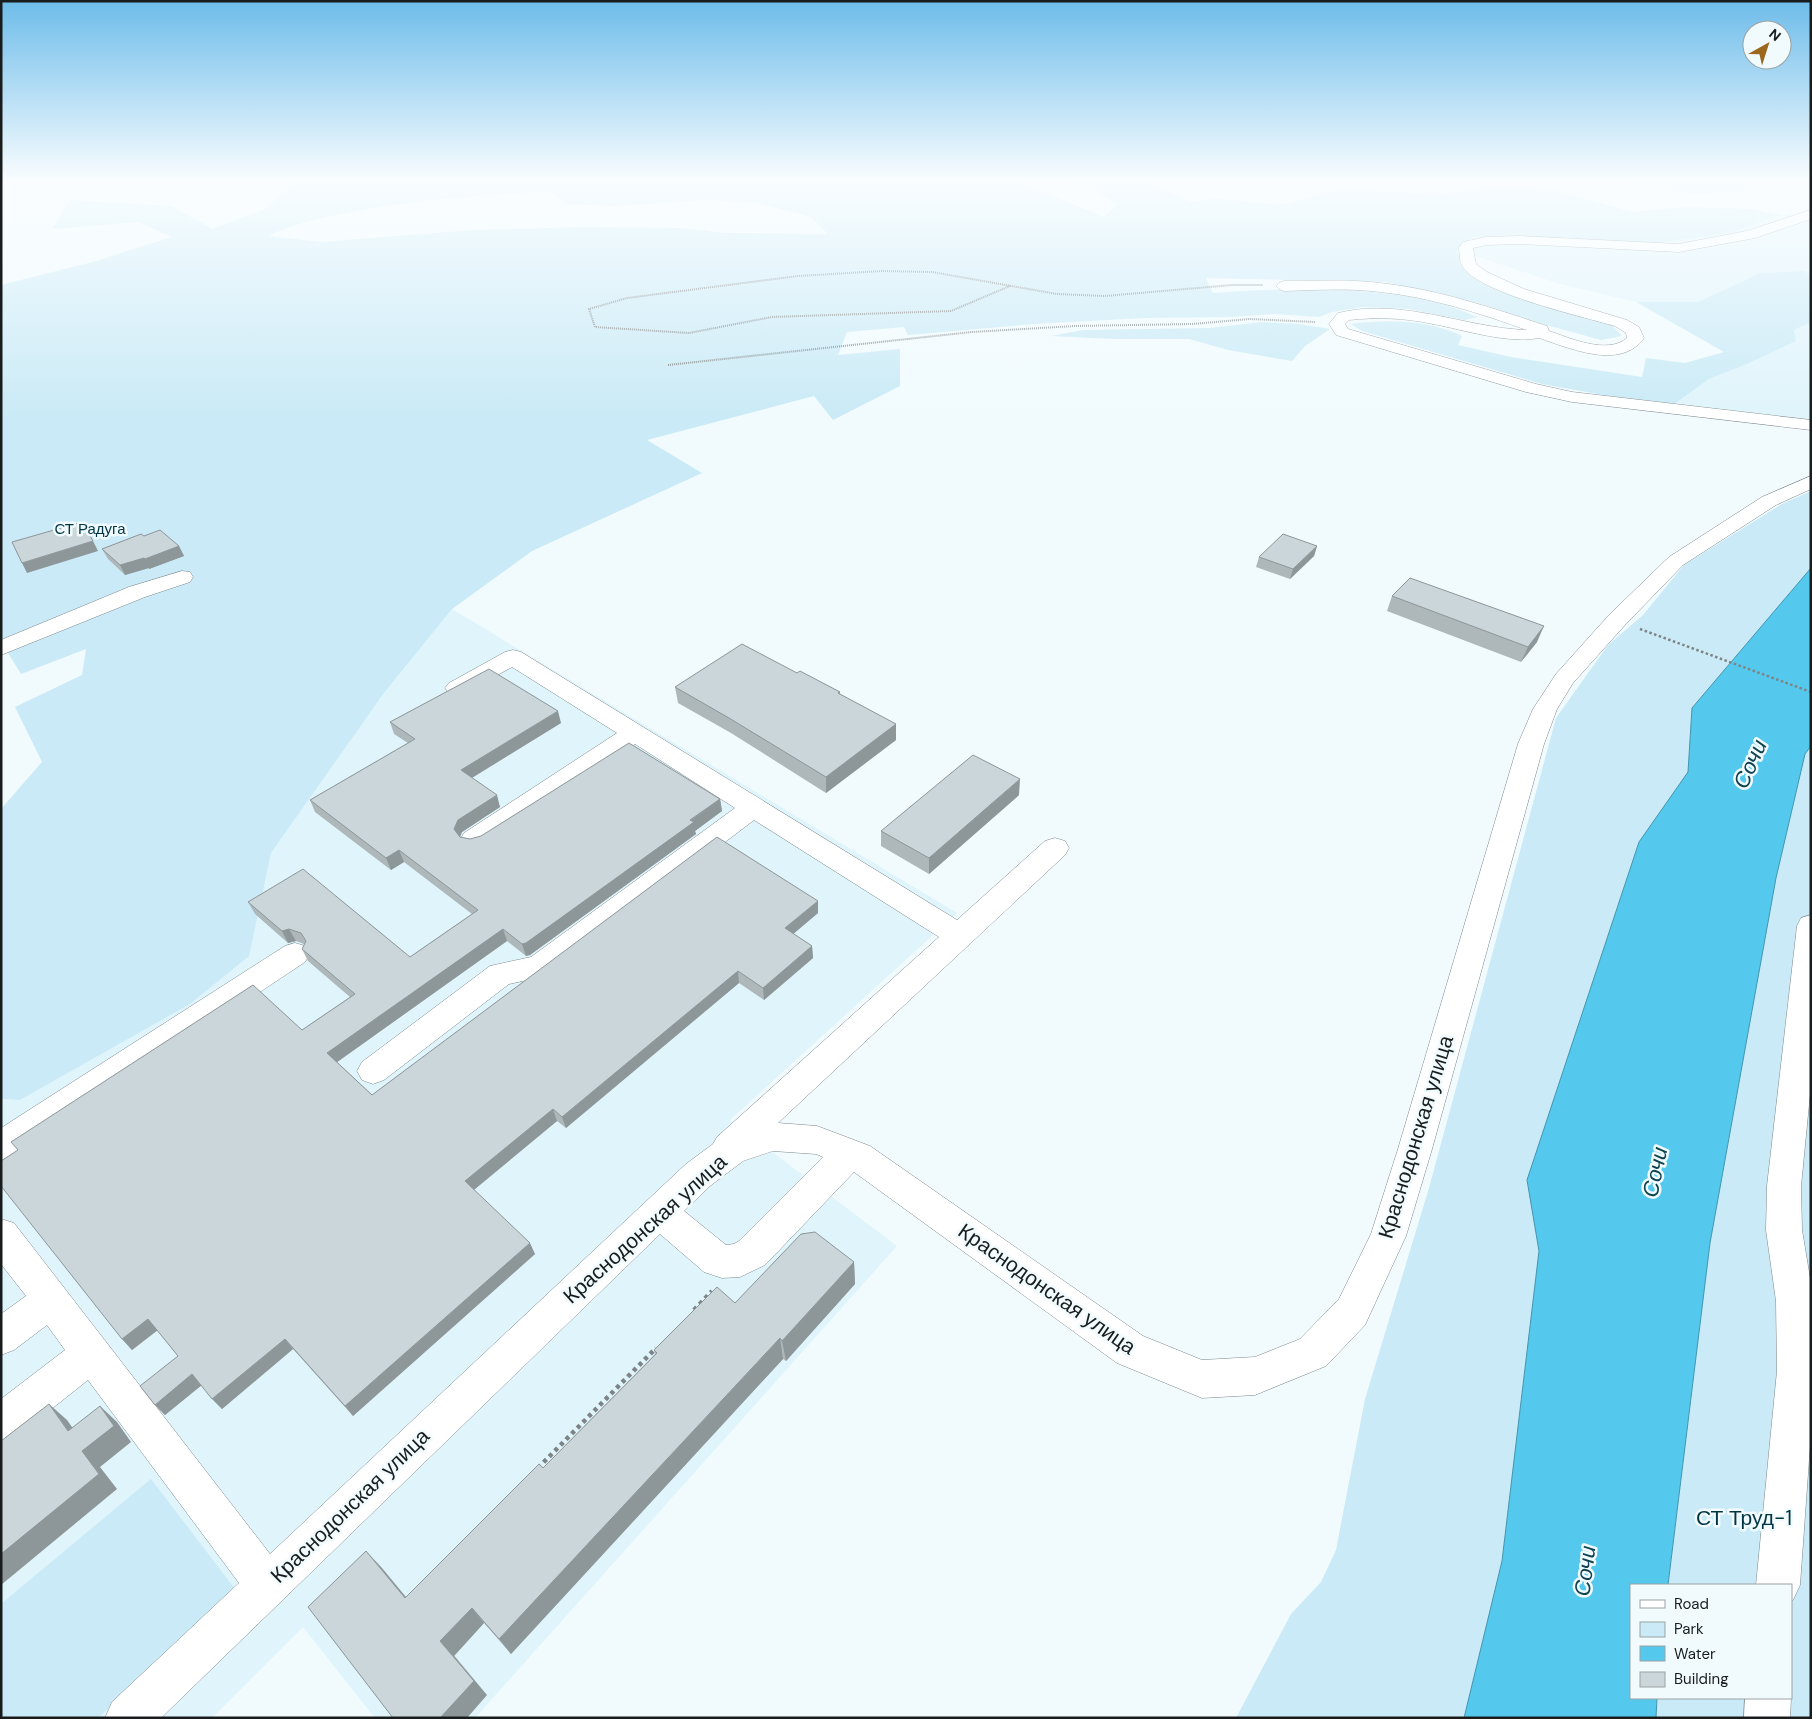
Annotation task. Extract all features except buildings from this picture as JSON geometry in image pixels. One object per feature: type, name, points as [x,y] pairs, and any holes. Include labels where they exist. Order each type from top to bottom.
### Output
[{"type":"street","points":[[1467,259],[1469,266],[1500,284],[1620,323],[1633,330],[1636,338],[1628,346],[1619,350],[1608,351],[1563,341],[1540,333],[1536,335],[1518,334],[1423,317],[1361,313],[1344,316],[1338,324],[1342,332],[1532,388],[1572,397],[1811,426]]},
{"type":"street","points":[[1284,286],[1351,286],[1412,291],[1482,309],[1535,327],[1541,330],[1540,333]]},
{"type":"street","name":"Краснодонская улица","points":[[128,1718],[698,1175],[732,1150],[773,1137],[818,1140],[866,1161],[1130,1350],[1202,1379],[1255,1376],[1313,1353],[1352,1312],[1388,1236],[1418,1139],[1530,744],[1544,709],[1564,680],[1603,635],[1676,561],[1769,501],[1811,482]]},
{"type":"street","points":[[1,648],[82,614],[182,577]]},
{"type":"street","points":[[436,699],[513,657],[960,936]]},
{"type":"street","points":[[474,840],[636,733]]},
{"type":"street","points":[[373,1071],[501,974],[539,967],[754,807]]},
{"type":"street","points":[[698,1175],[1055,848]]},
{"type":"street","points":[[1778,1584],[1796,1371],[1796,1301],[1784,1230],[1784,1186],[1811,926]]},
{"type":"street","points":[[1,1146],[295,954]]},
{"type":"street","points":[[659,1212],[717,1260],[728,1263],[740,1261],[752,1252],[850,1153]]},
{"type":"street","points":[[1,1235],[267,1585]]},
{"type":"street","points":[[1,1337],[51,1300]]},
{"type":"street","points":[[1,1424],[91,1354]]},
{"type":"street","points":[[1767,1718],[1768,1699]]},
{"type":"path","points":[[1010,286],[950,311],[772,317],[689,333],[595,327],[589,309],[627,298],[798,276],[882,270],[932,272],[1057,294],[1105,296],[1232,285],[1284,286]]},
{"type":"path","points":[[668,365],[972,332],[1075,326],[1192,324],[1278,319],[1322,323],[1342,332]]},
{"type":"path","points":[[1631,626],[1811,692]]},
{"type":"path","points":[[687,1317],[715,1289]]},
{"type":"path","points":[[534,1472],[659,1345]]},
{"type":"shaded area","points":[[1485,259],[1811,259],[1811,274],[1803,271],[1760,273],[1698,302],[1636,302],[1560,284]]},
{"type":"shaded area","points":[[1811,322],[1811,420],[1673,405],[1709,379],[1796,341],[1794,330]]},
{"type":"shaded area","points":[[452,609],[957,913],[730,1120],[897,1246],[475,1718],[375,1718],[303,1627],[212,1718],[1,1718],[1,1099],[20,1100],[190,1004],[248,956],[271,853],[384,693]]},
{"type":"green space","name":"СТ Радуга","points":[[102,259],[1462,259],[1470,275],[1513,292],[1612,325],[1622,336],[1601,340],[1475,302],[1386,282],[1206,278],[1213,293],[1294,289],[1375,292],[1434,301],[1478,317],[1465,320],[1408,309],[1363,307],[1332,312],[1319,317],[1275,314],[1229,317],[1144,318],[1034,324],[908,335],[904,327],[847,332],[838,355],[900,349],[900,386],[833,420],[814,396],[647,440],[702,473],[532,551],[452,609],[384,693],[271,853],[249,956],[190,1004],[20,1100],[1,1099],[1,809],[42,762],[15,707],[82,675],[86,649],[21,674],[8,653],[1,654],[1,285]]},
{"type":"green space","points":[[1803,271],[1811,274],[1811,322],[1794,330],[1796,341],[1709,379],[1673,405],[1542,384],[1362,331],[1351,324],[1393,321],[1422,324],[1462,336],[1458,345],[1511,357],[1642,377],[1646,358],[1685,363],[1724,352],[1636,302],[1698,302],[1760,273]]},
{"type":"green space","points":[[1262,322],[1300,324],[1330,329],[1305,346],[1292,361],[1228,350],[1189,339],[1114,339],[1051,336],[1083,330],[1209,328]]},
{"type":"green space","points":[[1811,491],[1811,568],[1692,708],[1688,772],[1639,842],[1527,1180],[1539,1251],[1502,1561],[1464,1718],[1236,1718],[1291,1614],[1321,1582],[1336,1550],[1365,1399],[1429,1188],[1556,718],[1608,645],[1643,615],[1684,565],[1782,504]]},
{"type":"green space","name":"СТ Труд-1","points":[[1811,746],[1811,1718],[1656,1718],[1657,1699],[1792,1699],[1792,1584],[1668,1584],[1710,1243],[1776,878],[1805,753]]},
{"type":"green space","points":[[151,1479],[235,1589],[98,1718],[1,1718],[1,1604]]},
{"type":"water","name":"Сочи","points":[[1811,568],[1811,746],[1805,754],[1776,878],[1710,1243],[1668,1584],[1630,1584],[1630,1699],[1657,1699],[1656,1718],[1464,1718],[1502,1561],[1539,1251],[1527,1180],[1639,842],[1688,772],[1692,708]]}]
